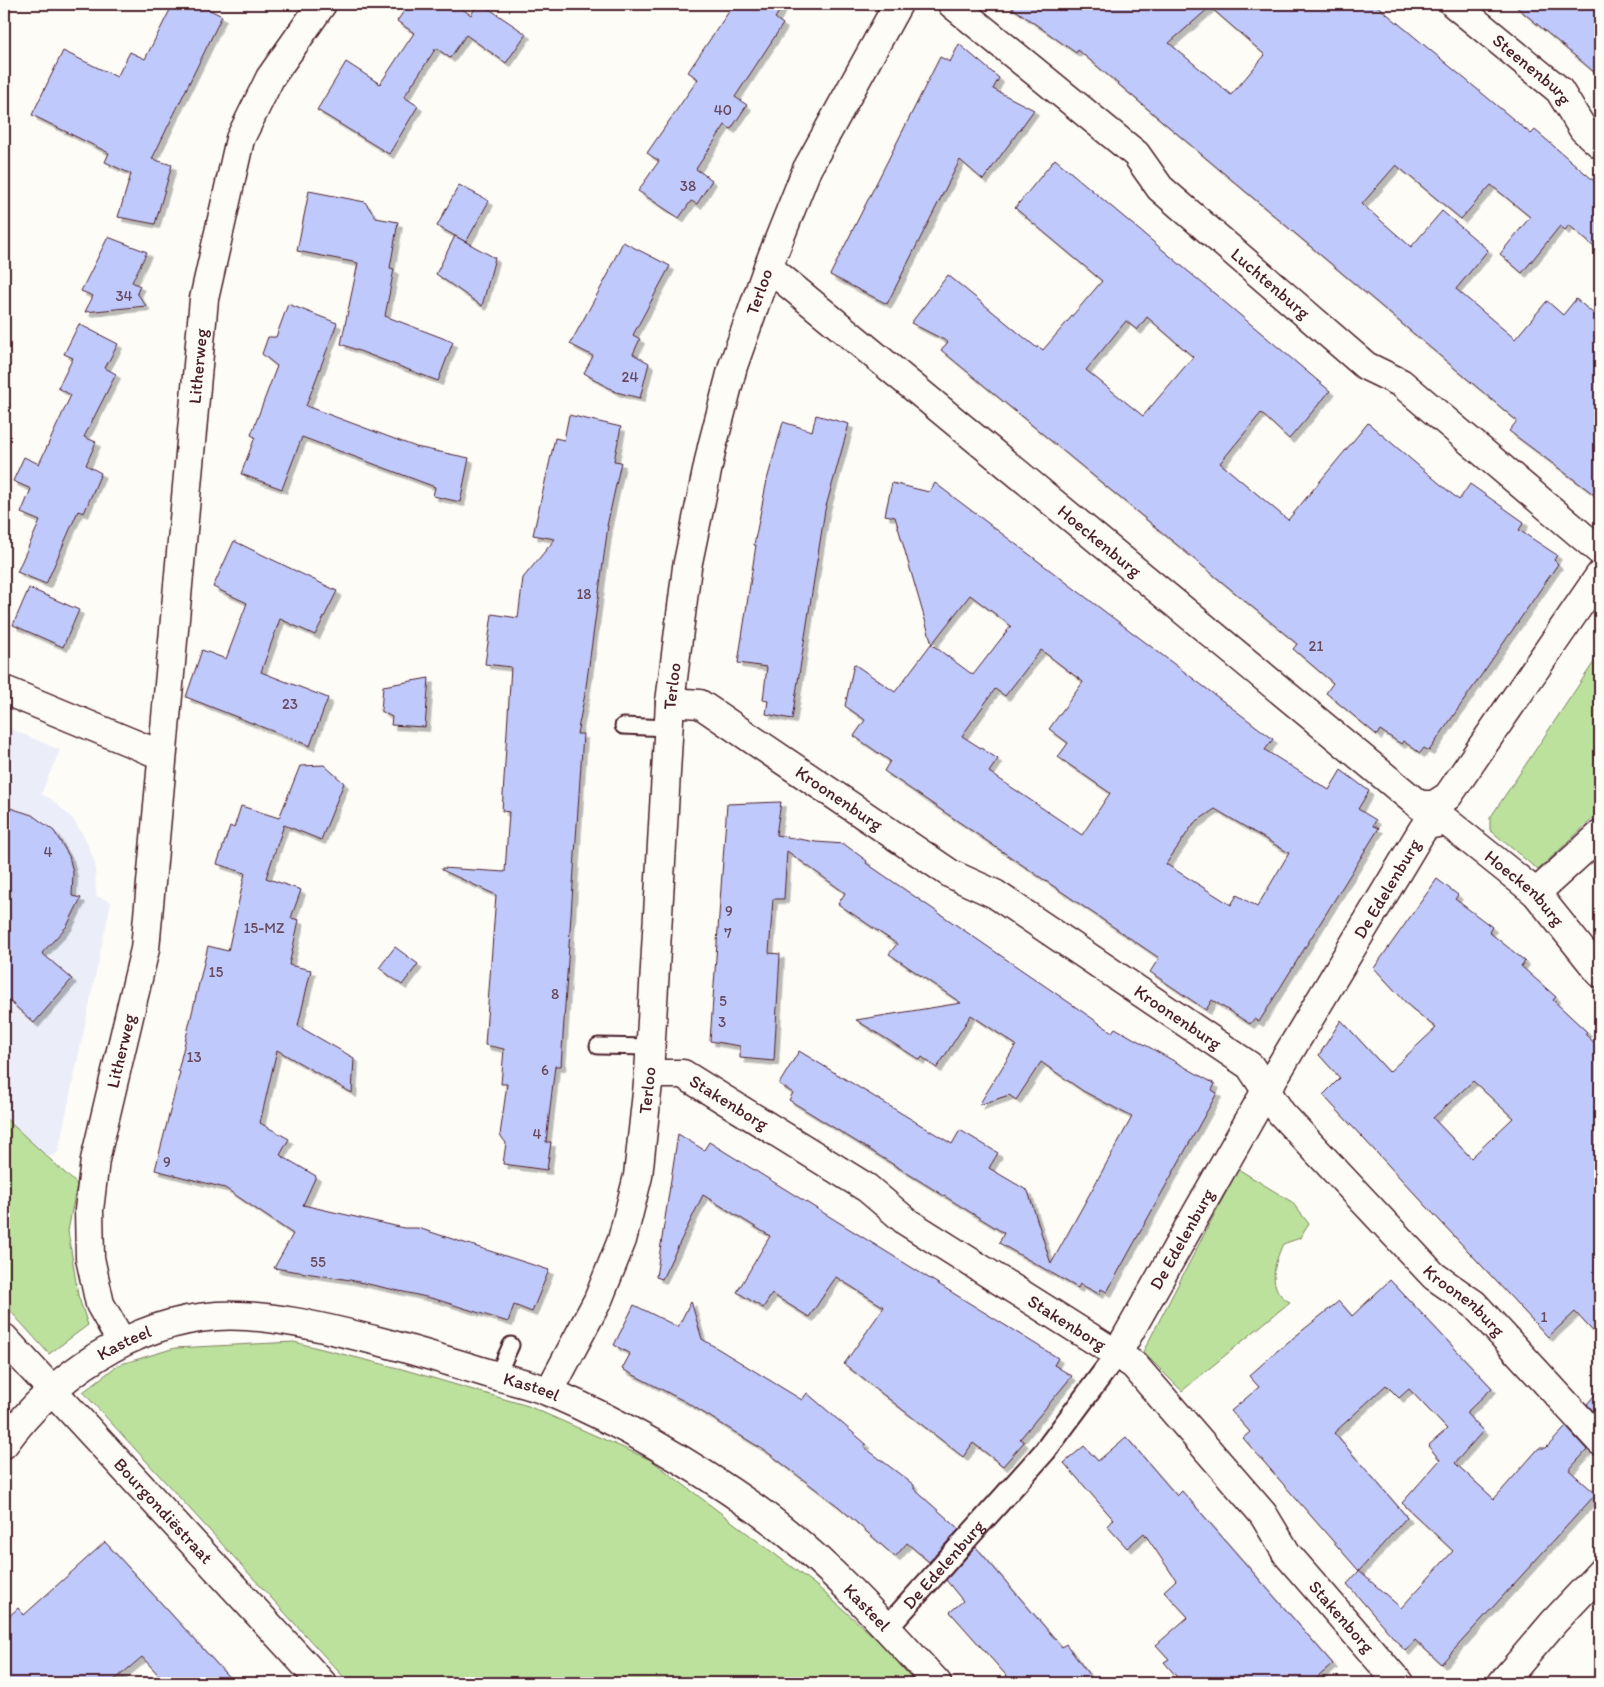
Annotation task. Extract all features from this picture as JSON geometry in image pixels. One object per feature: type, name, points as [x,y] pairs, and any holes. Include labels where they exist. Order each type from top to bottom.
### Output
[{"type":"street","name":"Litherweg","points":[[121,1341],[100,1304],[90,1258],[89,1210],[95,1160],[145,950],[161,755],[204,299],[240,139],[270,78],[322,4]]},
{"type":"street","name":"Terloo","points":[[549,1392],[598,1300],[622,1240],[638,1176],[649,1074],[669,715],[687,566],[712,447],[733,366],[768,267],[807,169],[898,4]]},
{"type":"street","name":"Luchtenburg","points":[[952,4],[1136,154],[1160,188],[1366,366],[1401,383],[1600,551]]},
{"type":"street","name":"Steenenburg","points":[[1454,4],[1559,90],[1583,129],[1600,144]]},
{"type":"street","name":"Hoeckenburg","points":[[768,267],[1419,806],[1446,821],[1536,893],[1600,973]]},
{"type":"street","name":"De Edelenburg","points":[[887,1628],[1045,1451],[1116,1354],[1267,1089],[1423,829],[1448,796],[1600,575]]},
{"type":"street","points":[[4,690],[161,755]]},
{"type":"street","name":"Kroonenburg","points":[[669,715],[700,704],[951,874],[995,894],[1250,1066],[1267,1089],[1281,1114],[1434,1276],[1474,1304],[1600,1441]]},
{"type":"street","points":[[1536,893],[1600,836]]},
{"type":"street","name":"Stakenborg","points":[[649,1074],[683,1074],[868,1188],[907,1222],[1134,1365],[1263,1514],[1287,1554],[1399,1683]]},
{"type":"street","name":"Kasteel","points":[[4,1444],[16,1427],[52,1392],[104,1351],[121,1341],[175,1324],[208,1318],[252,1316],[335,1330],[416,1351],[549,1392],[623,1426],[686,1463],[758,1511],[826,1567],[887,1628],[937,1683]]},
{"type":"street","name":"Bourgondiëstraat","points":[[4,1338],[322,1683]]},
{"type":"street","points":[[1502,1683],[1554,1622],[1600,1573]]},
{"type":"lane","points":[[623,726],[669,715]]},
{"type":"lane","points":[[598,1046],[650,1047]]},
{"type":"lane","points":[[497,1376],[511,1345]]},
{"type":"shaded area","points":[[4,726],[60,750],[41,794],[51,799],[72,818],[85,838],[95,863],[96,896],[111,902],[58,1152],[53,1156],[46,1156],[4,1117]]},
{"type":"green space","points":[[1600,653],[1600,812],[1538,870],[1490,830],[1490,818]]},
{"type":"green space","points":[[4,1117],[77,1184],[68,1231],[78,1295],[88,1325],[49,1354],[4,1304]]},
{"type":"green space","points":[[1238,1169],[1292,1202],[1309,1224],[1300,1238],[1283,1244],[1277,1259],[1274,1276],[1275,1283],[1282,1297],[1290,1302],[1182,1391],[1143,1352]]},
{"type":"green space","points":[[294,1342],[402,1369],[528,1406],[651,1460],[818,1587],[900,1660],[915,1683],[349,1683],[83,1392],[118,1365],[175,1348]]},
{"type":"building","points":[[173,4],[198,4],[222,16],[152,159],[172,165],[155,224],[118,217],[131,174],[105,162],[109,153],[32,115],[63,51],[117,77],[130,52],[145,59]]},
{"type":"building","points":[[409,4],[455,4],[471,15],[478,4],[482,4],[526,34],[506,63],[466,35],[450,58],[436,48],[404,97],[418,106],[389,154],[317,110],[346,62],[380,84],[414,33],[397,21]]},
{"type":"building","points":[[734,4],[784,4],[775,18],[783,24],[735,97],[747,105],[731,129],[725,125],[696,169],[712,180],[697,204],[691,201],[679,218],[638,191],[659,161],[647,153],[698,79],[688,72]]},
{"type":"building","points":[[1007,4],[1375,4],[1531,134],[1535,130],[1600,186],[1600,252],[1569,225],[1565,230],[1560,226],[1522,273],[1500,254],[1530,217],[1491,185],[1461,219],[1396,165],[1362,204],[1411,247],[1442,211],[1488,250],[1456,289],[1515,339],[1547,301],[1563,315],[1576,299],[1600,319],[1600,499],[1509,431],[1517,421],[1078,50],[1076,53]],"holes":[[[1210,7],[1265,55],[1231,95],[1169,43]]]},
{"type":"building","points":[[1513,4],[1600,4],[1600,77]]},
{"type":"building","points":[[959,44],[999,78],[993,89],[1034,110],[983,180],[960,160],[887,304],[830,275],[940,57],[950,62]]},
{"type":"building","points":[[1055,159],[1330,391],[1289,439],[1261,413],[1220,463],[1288,520],[1368,423],[1459,500],[1470,484],[1524,522],[1519,530],[1557,555],[1554,560],[1558,564],[1429,751],[1424,748],[1420,753],[1403,741],[1401,744],[1380,730],[1377,735],[1326,693],[1333,683],[1293,649],[1297,644],[941,350],[948,342],[911,323],[948,275],[1037,348],[1038,346],[1043,350],[1102,281],[1015,208]],"holes":[[[1147,317],[1193,357],[1143,416],[1086,370],[1126,321],[1137,330]]]},
{"type":"building","points":[[459,185],[489,201],[466,242],[437,226]]},
{"type":"building","points":[[309,191],[365,202],[376,218],[398,222],[390,268],[394,269],[385,316],[453,342],[438,381],[341,344],[358,263],[297,251]]},
{"type":"building","points":[[455,236],[495,258],[482,306],[436,274]]},
{"type":"building","points":[[108,237],[147,252],[132,282],[140,286],[137,293],[146,306],[85,312],[93,296],[81,291]]},
{"type":"building","points":[[623,242],[670,266],[633,335],[640,339],[633,354],[649,363],[640,398],[616,392],[584,373],[593,356],[570,344],[610,271]]},
{"type":"building","points":[[288,304],[337,323],[306,406],[416,447],[469,458],[460,502],[433,496],[435,487],[302,437],[282,489],[241,474],[255,437],[251,435],[277,366],[262,354],[268,337],[276,337]]},
{"type":"building","points":[[79,324],[118,344],[105,368],[116,374],[84,437],[96,442],[86,465],[101,473],[84,513],[78,511],[46,584],[17,572],[40,521],[21,513],[31,489],[13,481],[24,457],[39,464],[71,395],[58,388],[73,358],[64,354]]},
{"type":"building","points":[[569,415],[621,427],[614,461],[621,462],[607,526],[585,694],[577,734],[583,734],[561,1066],[555,1066],[546,1142],[551,1142],[547,1170],[503,1164],[506,1143],[500,1135],[507,1084],[501,1084],[504,1049],[485,1045],[496,895],[442,870],[442,868],[505,872],[509,812],[502,811],[511,667],[485,664],[492,614],[518,618],[523,578],[555,539],[533,535],[555,438],[564,440]]},
{"type":"building","points":[[816,415],[849,424],[825,510],[792,719],[766,714],[768,701],[763,700],[767,667],[738,663],[756,545],[754,545],[767,480],[783,422],[812,431]]},
{"type":"building","points":[[892,483],[929,492],[935,483],[1273,739],[1265,750],[1329,790],[1341,770],[1369,791],[1358,809],[1376,820],[1373,826],[1379,828],[1259,1022],[1254,1019],[1250,1024],[1212,1000],[1206,1010],[1150,972],[1159,958],[884,771],[890,761],[854,736],[865,720],[845,706],[854,664],[895,692],[931,644],[973,675],[1011,626],[970,595],[932,644],[895,517],[885,515]],"holes":[[[1041,650],[1083,682],[1049,729],[1068,743],[1058,757],[1110,793],[1082,835],[989,772],[998,759],[962,736],[995,689],[1005,696]],[[1215,809],[1289,853],[1257,907],[1237,895],[1231,905],[1166,864],[1194,823]]]},
{"type":"building","points":[[234,541],[337,591],[315,635],[280,619],[261,672],[328,698],[310,746],[186,697],[202,650],[226,659],[247,603],[213,587]]},
{"type":"building","points":[[29,588],[79,610],[63,647],[13,625]]},
{"type":"building","points":[[429,678],[425,727],[391,725],[392,717],[381,711],[383,686]]},
{"type":"building","points":[[324,765],[344,783],[321,840],[284,825],[266,878],[301,890],[291,918],[299,920],[289,965],[311,970],[298,1026],[354,1058],[352,1093],[277,1050],[260,1123],[289,1139],[280,1155],[316,1176],[303,1205],[404,1228],[418,1228],[549,1270],[532,1312],[514,1305],[508,1322],[435,1299],[350,1280],[274,1268],[293,1234],[225,1188],[155,1170],[180,1072],[178,1071],[208,946],[228,951],[245,873],[217,864],[230,826],[234,828],[241,806],[279,818],[300,766]]},
{"type":"building","points":[[781,802],[776,835],[816,842],[844,844],[867,861],[866,863],[1112,1032],[1115,1028],[1215,1084],[1212,1090],[1217,1093],[1107,1292],[1101,1289],[1099,1294],[1080,1284],[1078,1288],[999,1243],[1004,1233],[789,1100],[793,1093],[779,1084],[799,1051],[952,1144],[960,1130],[998,1153],[989,1168],[1028,1191],[1051,1264],[1132,1117],[1083,1091],[1041,1062],[1016,1100],[1009,1095],[979,1105],[1016,1045],[971,1015],[937,1068],[922,1057],[920,1060],[856,1020],[961,1003],[889,954],[897,944],[838,904],[845,893],[787,851],[784,899],[773,899],[769,953],[780,954],[774,1061],[740,1058],[740,1046],[710,1041],[727,804]]},
{"type":"building","points":[[4,806],[32,815],[54,831],[69,856],[73,873],[72,896],[81,898],[67,926],[42,953],[72,979],[34,1023],[4,996]]},
{"type":"building","points":[[1437,879],[1458,895],[1455,899],[1492,927],[1489,932],[1525,961],[1521,966],[1556,997],[1553,1000],[1587,1032],[1585,1034],[1600,1048],[1600,1339],[1575,1312],[1548,1337],[1323,1095],[1340,1078],[1319,1055],[1341,1020],[1389,1072],[1436,1028],[1409,1006],[1374,968]],"holes":[[[1473,1081],[1513,1118],[1471,1158],[1433,1118]]]},
{"type":"building","points":[[395,947],[418,964],[402,985],[379,968]]},
{"type":"building","points":[[678,1134],[704,1150],[709,1142],[1058,1358],[1054,1365],[1072,1376],[1020,1439],[1024,1442],[1003,1466],[973,1443],[963,1457],[844,1364],[884,1307],[836,1277],[809,1317],[772,1294],[763,1308],[737,1292],[770,1236],[703,1195],[662,1279],[656,1277]]},
{"type":"building","points":[[1390,1280],[1492,1388],[1466,1413],[1483,1431],[1455,1463],[1494,1499],[1539,1448],[1546,1448],[1566,1427],[1587,1450],[1569,1470],[1596,1494],[1441,1664],[1415,1640],[1405,1651],[1347,1584],[1359,1571],[1243,1438],[1250,1432],[1231,1411],[1259,1387],[1249,1376],[1339,1301],[1352,1316]],"holes":[[[1386,1385],[1399,1398],[1409,1389],[1447,1429],[1428,1446],[1440,1460],[1402,1503],[1453,1551],[1401,1608],[1359,1571],[1407,1517],[1334,1433]]]},
{"type":"building","points":[[691,1301],[702,1339],[802,1400],[807,1393],[866,1444],[864,1447],[914,1485],[914,1489],[959,1529],[929,1562],[907,1543],[895,1557],[839,1507],[767,1452],[686,1402],[622,1369],[630,1354],[614,1345],[634,1305],[678,1327]]},
{"type":"building","points":[[1600,1389],[1600,1418],[1587,1404]]},
{"type":"building","points":[[1126,1437],[1177,1496],[1182,1491],[1333,1664],[1311,1683],[1182,1683],[1164,1662],[1169,1659],[1156,1645],[1188,1617],[1164,1591],[1176,1580],[1144,1533],[1127,1548],[1107,1526],[1113,1519],[1064,1463],[1084,1446],[1098,1461]]},
{"type":"building","points":[[105,1542],[234,1683],[166,1683],[142,1657],[111,1683],[4,1683],[4,1621],[18,1608],[24,1615]]},
{"type":"building","points":[[976,1547],[1062,1647],[1066,1644],[1095,1683],[1013,1683],[950,1612],[963,1601],[946,1580]]}]
